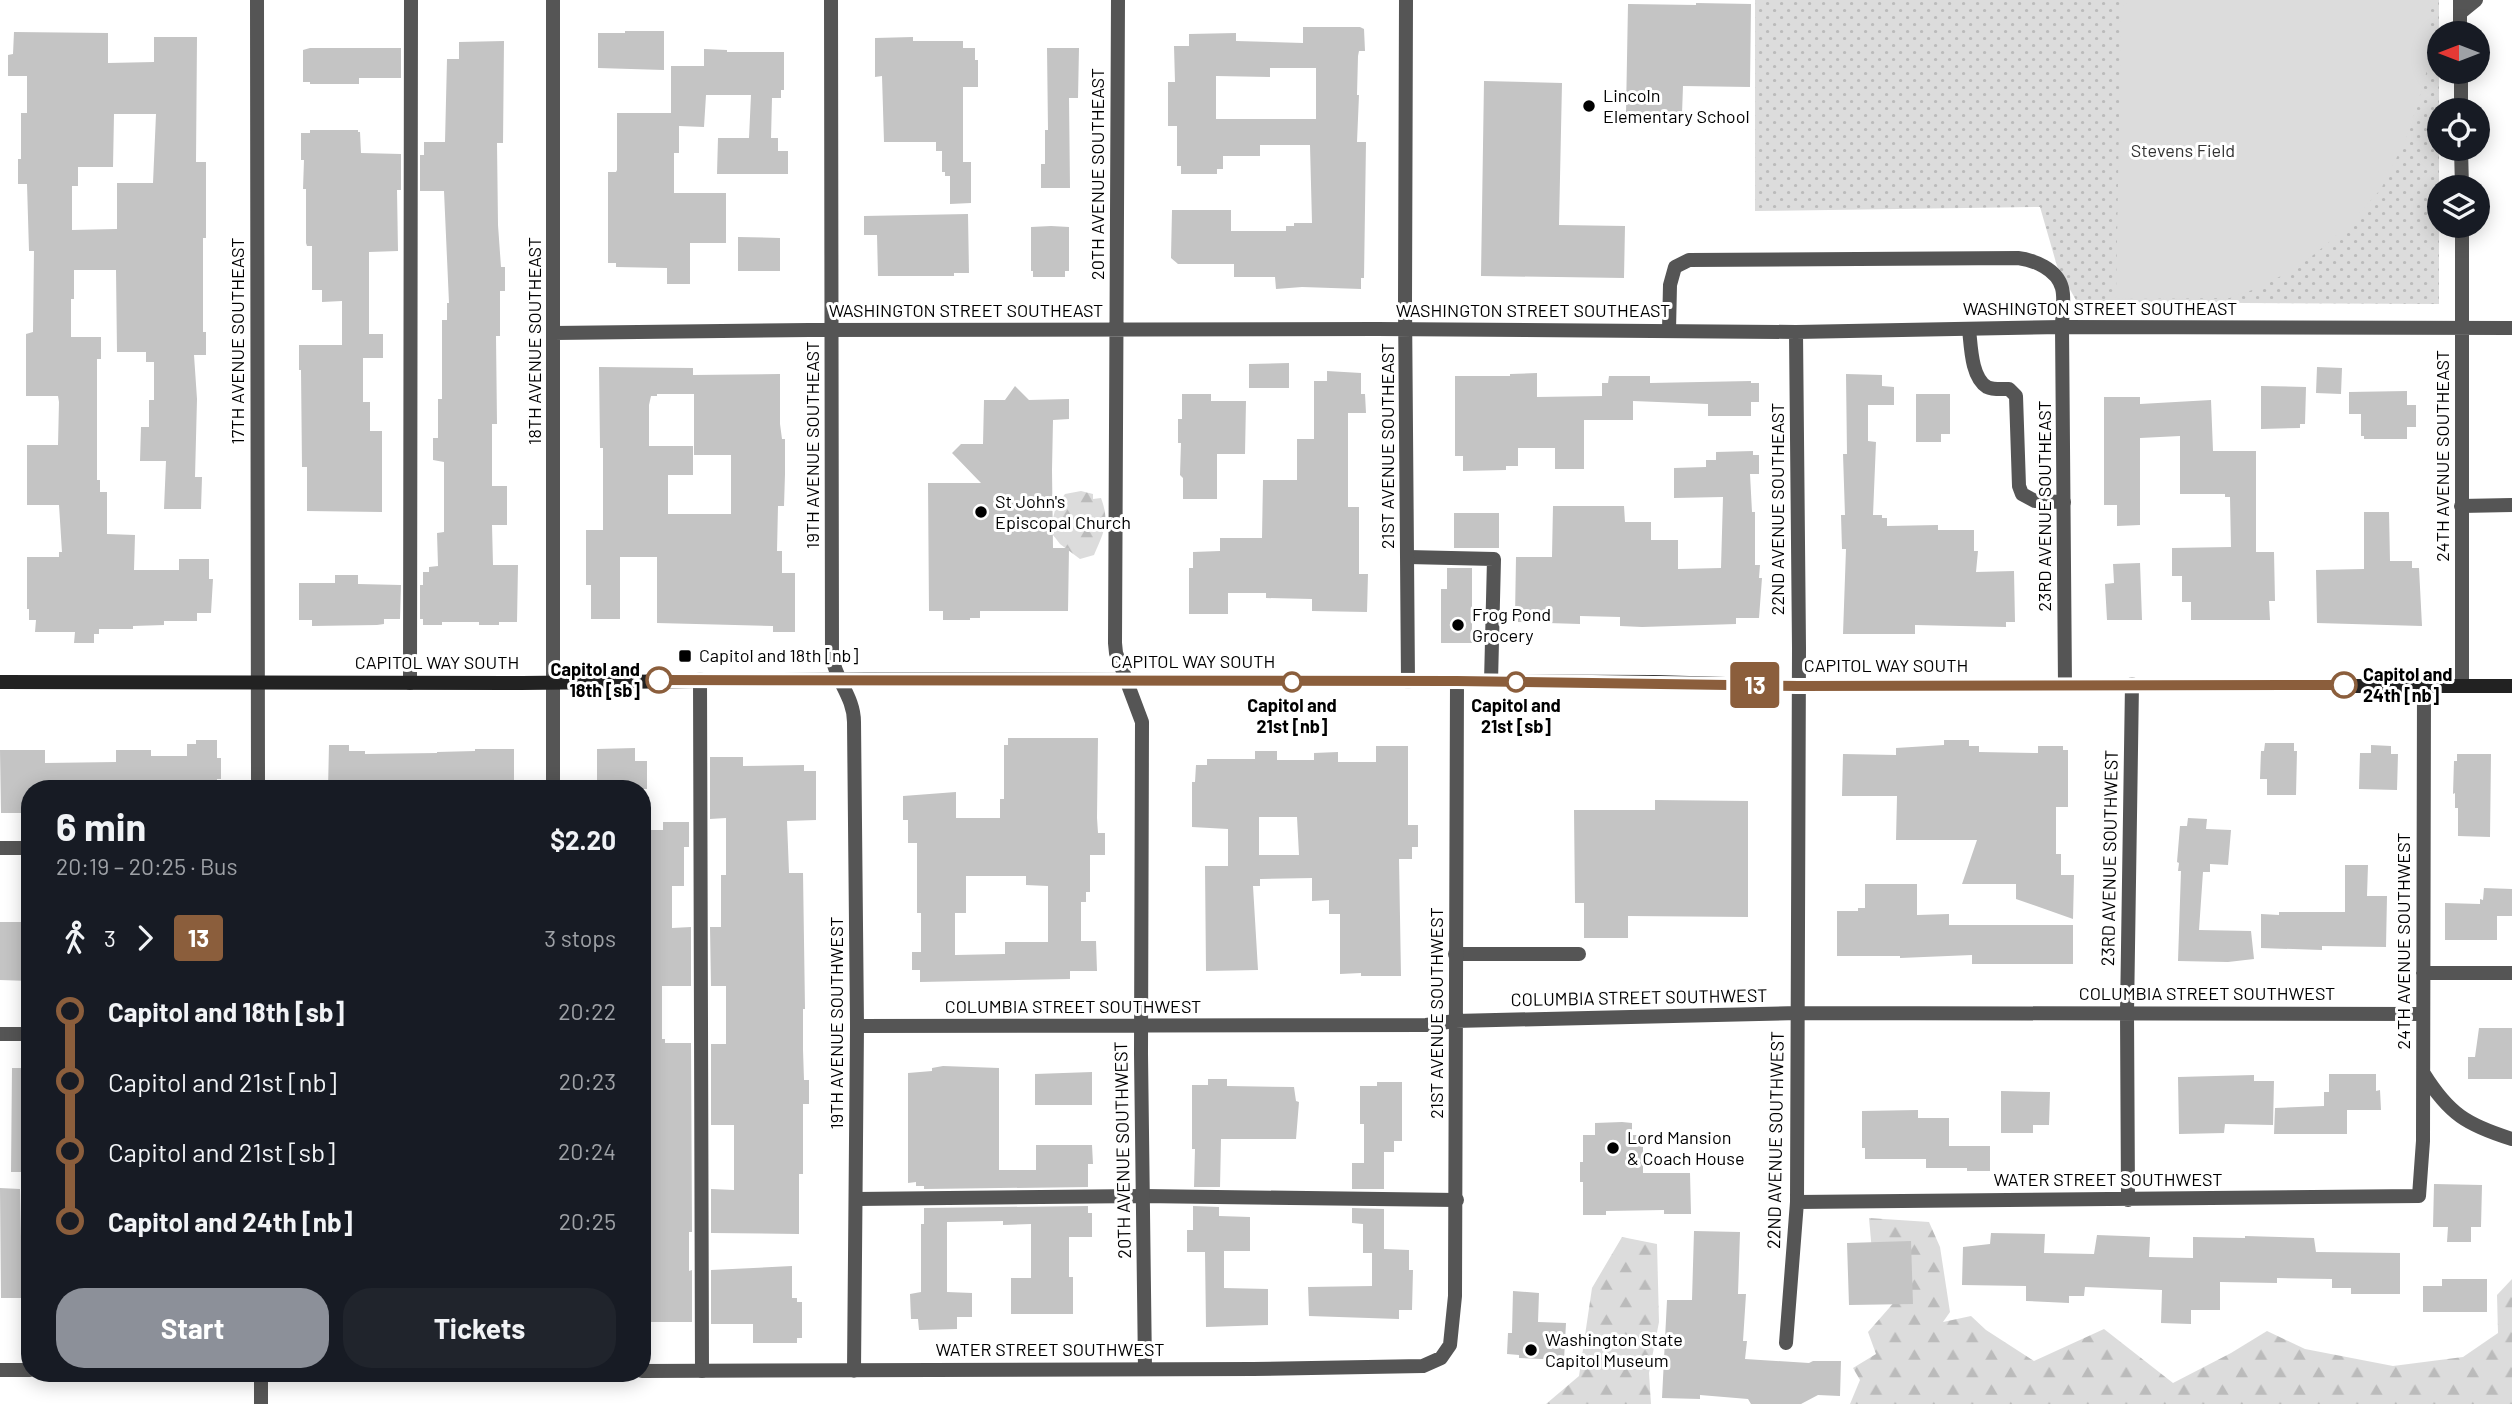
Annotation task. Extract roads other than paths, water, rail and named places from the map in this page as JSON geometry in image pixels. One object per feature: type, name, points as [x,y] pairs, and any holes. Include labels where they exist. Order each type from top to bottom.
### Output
[{"type":"main road","name":"CAPITOL WAY SOUTH","points":[[0,681],[410,683],[700,679],[1491,681],[1798,686],[2512,686]]},
{"type":"street","name":"17TH AVENUE SOUTHEAST","points":[[257,0],[258,780]]},
{"type":"street","points":[[410,683],[411,0]]},
{"type":"street","name":"18TH AVENUE SOUTHEAST","points":[[553,0],[553,780]]},
{"type":"street","name":"19TH AVENUE SOUTHEAST","points":[[831,0],[831,644],[838,680]]},
{"type":"street","name":"20TH AVENUE SOUTHEAST","points":[[1118,0],[1115,643],[1116,653],[1128,682]]},
{"type":"street","name":"21ST AVENUE SOUTHEAST","points":[[1406,0],[1409,682]]},
{"type":"street","points":[[2460,7],[2476,0]]},
{"type":"street","name":"24TH AVENUE SOUTHEAST","points":[[2462,238],[2462,686]]},
{"type":"street","name":"23RD AVENUE SOUTHEAST","points":[[1669,330],[1670,285],[1675,267],[1689,260],[2018,258],[2031,260],[2051,272],[2062,287],[2065,685]]},
{"type":"street","name":"WASHINGTON STREET SOUTHEAST","points":[[555,333],[832,330],[1406,329],[1796,332],[2062,327],[2512,328]]},
{"type":"street","points":[[1969,329],[1973,361],[1980,380],[1989,388],[2009,389],[2015,396],[2019,486],[2022,494],[2035,501],[2064,502]]},
{"type":"street","name":"22ND AVENUE SOUTHEAST","points":[[1796,332],[1798,686]]},
{"type":"street","points":[[2461,506],[2512,505]]},
{"type":"street","points":[[1408,557],[1494,559],[1491,681]]},
{"type":"street","points":[[700,679],[702,1371]]},
{"type":"street","name":"19TH AVENUE SOUTHWEST","points":[[838,680],[850,698],[854,710],[857,1026],[854,1371]]},
{"type":"street","name":"21ST AVENUE SOUTHWEST","points":[[1450,1345],[1455,1296],[1457,1200],[1457,681]]},
{"type":"street","name":"20TH AVENUE SOUTHWEST","points":[[1128,682],[1142,722],[1144,1368]]},
{"type":"street","name":"23RD AVENUE SOUTHWEST","points":[[2128,1200],[2127,1013],[2132,684]]},
{"type":"street","name":"22ND AVENUE SOUTHWEST","points":[[1786,1343],[1797,1202],[1798,686]]},
{"type":"street","name":"24TH AVENUE SOUTHWEST","points":[[2419,1196],[2423,1073],[2424,686]]},
{"type":"street","points":[[0,848],[21,848]]},
{"type":"street","points":[[1455,954],[1579,954]]},
{"type":"street","points":[[2423,973],[2512,973]]},
{"type":"street","name":"COLUMBIA STREET SOUTHWEST","points":[[857,1026],[1426,1025],[1455,1021],[1798,1013],[2423,1014]]},
{"type":"street","points":[[0,1034],[21,1034]]},
{"type":"street","points":[[2423,1073],[2440,1100],[2460,1117],[2512,1139]]},
{"type":"street","points":[[856,1199],[1142,1196],[1457,1200]]},
{"type":"street","name":"WATER STREET SOUTHWEST","points":[[1797,1202],[2419,1196]]},
{"type":"street","name":"WATER STREET SOUTHWEST","points":[[651,1371],[1423,1366],[1441,1358],[1450,1345]]},
{"type":"street","points":[[0,1370],[21,1370]]},
{"type":"street","points":[[261,1382],[261,1404]]},
{"type":"place","name":"Lincoln Elementary School","points":[[1589,106]]},
{"type":"place","name":"St John's Episcopal Church","points":[[981,512]]},
{"type":"place","name":"Frog Pond Grocery","points":[[1458,625]]},
{"type":"place","name":"Capitol and 18th [nb]","points":[[685,656]]},
{"type":"place","name":"Capitol and 18th [sb]","points":[[659,680]]},
{"type":"place","name":"Capitol and 21st [nb]","points":[[1292,682]]},
{"type":"place","name":"Capitol and 21st [sb]","points":[[1516,682]]},
{"type":"place","name":"Capitol and 24th [nb]","points":[[2344,685]]},
{"type":"place","name":"Lord Mansion & Coach House","points":[[1613,1148]]},
{"type":"place","name":"Washington State Capitol Museum","points":[[1531,1350]]},
{"type":"park label","name":"Stevens Field","points":[[2183,151]]}]
